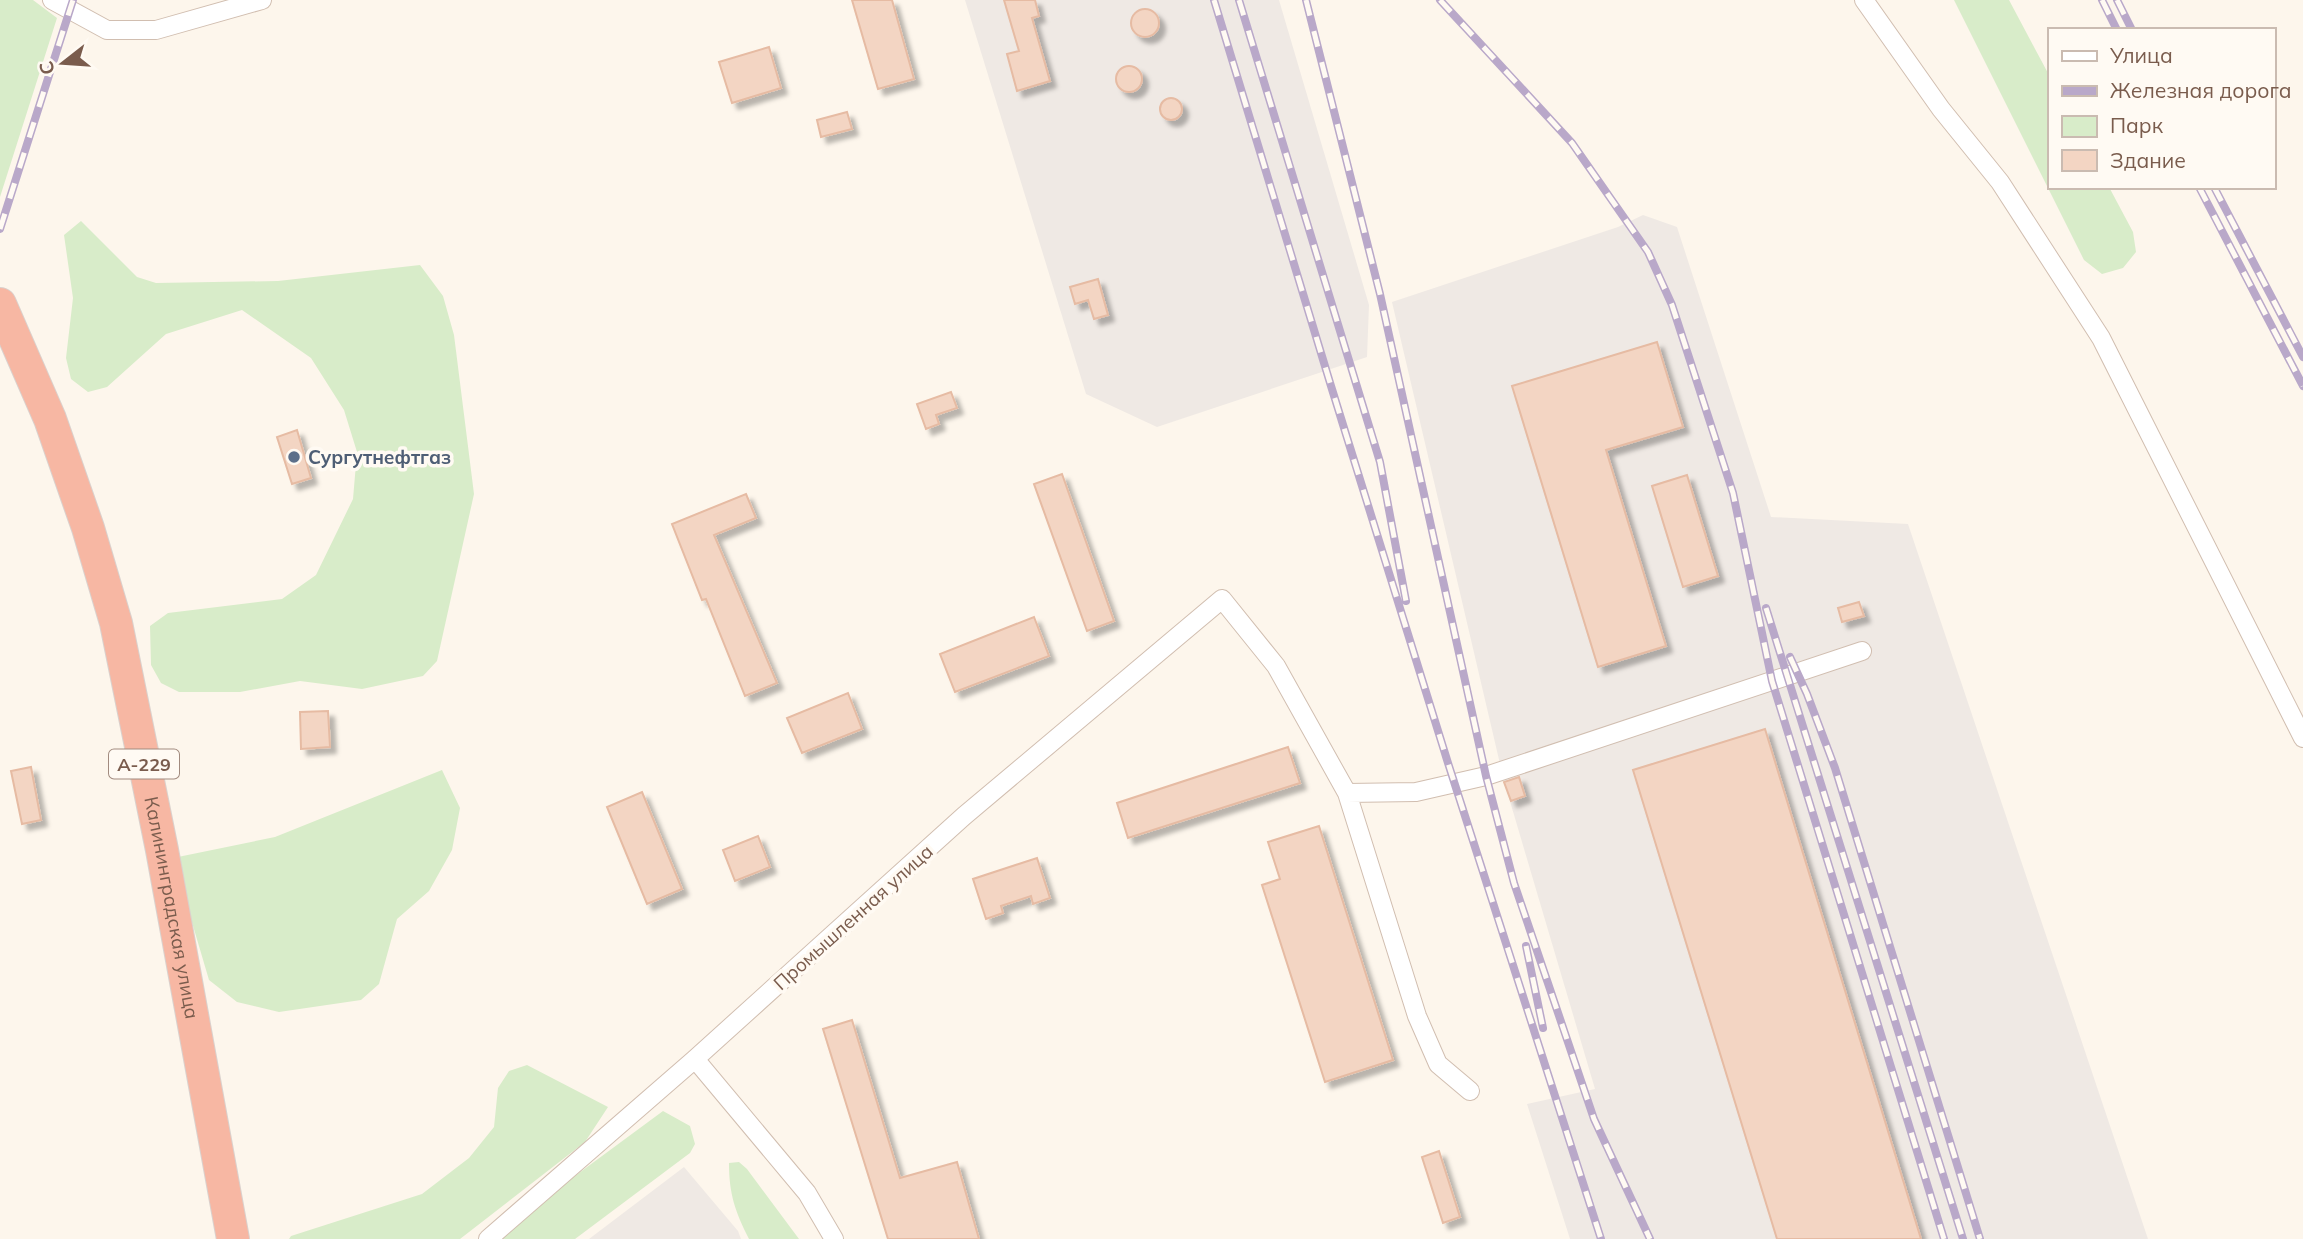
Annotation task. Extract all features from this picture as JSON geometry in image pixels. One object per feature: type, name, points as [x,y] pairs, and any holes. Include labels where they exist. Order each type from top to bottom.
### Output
[{"type":"highway","name":"Калининградская улица","points":[[0,304],[50,419],[88,528],[116,623],[162,850],[233,1239]]},
{"type":"street","points":[[51,0],[107,30],[156,30],[262,0]]},
{"type":"street","points":[[1864,0],[1941,109],[2000,182],[2101,338],[2303,738]]},
{"type":"street","name":"Промышленная улица","points":[[488,1239],[695,1059],[964,816],[1222,599],[1276,666],[1347,793]]},
{"type":"street","points":[[1470,1091],[1438,1063],[1417,1016],[1347,793],[1416,792],[1486,776],[1862,651]]},
{"type":"street","points":[[695,1059],[807,1193],[834,1239]]},
{"type":"shaded area","points":[[965,0],[1279,0],[1369,305],[1367,357],[1157,427],[1086,394]]},
{"type":"shaded area","points":[[1643,215],[1677,227],[1771,517],[1908,524],[2148,1239],[1570,1239],[1527,1104],[1595,1089],[1504,781],[1392,302],[1618,227]]},
{"type":"shaded area","points":[[684,1167],[738,1231],[741,1239],[589,1239]]},
{"type":"green space","points":[[0,0],[33,0],[57,18],[0,197]]},
{"type":"green space","points":[[1954,0],[2009,0],[2048,73],[2048,188]]},
{"type":"green space","points":[[2048,189],[2110,189],[2133,232],[2136,252],[2123,268],[2102,274],[2084,260]]},
{"type":"green space","points":[[81,221],[137,277],[156,283],[278,281],[420,265],[443,296],[454,335],[474,494],[437,661],[423,676],[362,689],[300,681],[240,692],[179,692],[161,683],[151,665],[150,626],[168,613],[282,599],[316,575],[353,499],[357,452],[344,410],[311,358],[242,310],[166,334],[107,387],[88,392],[71,379],[66,358],[73,298],[64,235]]},
{"type":"green space","points":[[442,770],[460,808],[452,850],[429,891],[397,919],[379,984],[361,1000],[279,1012],[237,1002],[209,980],[173,858],[275,837]]},
{"type":"green space","points":[[527,1065],[608,1107],[585,1142],[460,1239],[289,1239],[291,1236],[422,1194],[469,1158],[494,1127],[498,1088],[509,1071]]},
{"type":"green space","points":[[663,1111],[690,1126],[695,1144],[690,1153],[575,1239],[497,1239],[560,1187]]},
{"type":"green space","points":[[739,1162],[799,1239],[749,1239],[737,1211],[730,1184],[729,1163]]},
{"type":"building","points":[[852,0],[892,0],[914,79],[878,89]]},
{"type":"building","points":[[1004,0],[1035,0],[1039,16],[1032,18],[1050,81],[1017,91],[1007,54],[1019,51]]},
{"type":"building","points":[[1145,9],[1155,13],[1159,23],[1155,33],[1145,37],[1135,33],[1131,23],[1135,13]]},
{"type":"building","points":[[769,47],[781,88],[732,103],[719,62]]},
{"type":"building","points":[[1129,66],[1138,70],[1142,79],[1138,88],[1129,92],[1120,88],[1116,79],[1120,70]]},
{"type":"building","points":[[1171,98],[1179,101],[1182,109],[1179,117],[1171,120],[1163,117],[1160,109],[1163,101]]},
{"type":"building","points":[[847,112],[852,129],[821,137],[817,120]]},
{"type":"building","points":[[1098,279],[1108,315],[1094,319],[1088,300],[1075,304],[1070,287]]},
{"type":"building","points":[[1657,342],[1683,427],[1606,450],[1666,646],[1598,667],[1512,386]]},
{"type":"building","points":[[951,392],[957,408],[936,415],[939,424],[926,429],[917,404]]},
{"type":"building","name":"Сургутнефтгаз","points":[[297,430],[311,478],[292,484],[277,437]]},
{"type":"building","points":[[1062,474],[1114,621],[1087,631],[1034,484]]},
{"type":"building","points":[[1687,475],[1718,576],[1683,587],[1652,486]]},
{"type":"building","points":[[746,494],[756,518],[714,535],[777,683],[745,696],[672,524]]},
{"type":"building","points":[[1859,602],[1864,616],[1842,622],[1838,608]]},
{"type":"building","points":[[1034,617],[1049,656],[955,692],[940,654]]},
{"type":"building","points":[[848,693],[862,729],[802,753],[787,718]]},
{"type":"building","points":[[328,711],[330,747],[301,749],[300,712]]},
{"type":"building","points":[[1765,729],[1921,1239],[1777,1239],[1633,770]]},
{"type":"building","points":[[1288,747],[1300,783],[1128,838],[1117,803]]},
{"type":"building","points":[[31,767],[41,820],[22,824],[11,771]]},
{"type":"building","points":[[1519,777],[1525,796],[1511,801],[1504,782]]},
{"type":"building","points":[[642,792],[682,889],[647,904],[607,807]]},
{"type":"building","points":[[1319,826],[1393,1060],[1325,1082],[1262,885],[1280,879],[1268,842]]},
{"type":"building","points":[[758,836],[770,867],[735,881],[723,850]]},
{"type":"building","points":[[1037,858],[1050,898],[1033,904],[1031,896],[1001,906],[1003,913],[986,919],[973,879]]},
{"type":"building","points":[[852,1020],[900,1178],[957,1162],[979,1239],[888,1239],[823,1029]]},
{"type":"building","points":[[1439,1151],[1460,1217],[1443,1223],[1422,1157]]},
{"type":"railway","points":[[0,229],[73,0]]},
{"type":"railway","points":[[1214,0],[1448,763],[1601,1239]]},
{"type":"railway","points":[[1239,0],[1380,462],[1406,601]]},
{"type":"railway","points":[[1306,0],[1380,294],[1486,776],[1514,883],[1594,1119],[1650,1239]]},
{"type":"railway","points":[[1440,0],[1572,143],[1648,252],[1672,305],[1733,493],[1772,681],[1944,1239]]},
{"type":"railway","points":[[2102,0],[2116,28]]},
{"type":"railway","points":[[2117,0],[2131,28]]},
{"type":"railway","points":[[2200,189],[2303,386]]},
{"type":"railway","points":[[2215,189],[2303,357]]},
{"type":"railway","points":[[1766,608],[1963,1239]]},
{"type":"railway","points":[[1790,657],[1835,768],[1980,1239]]},
{"type":"railway","points":[[1526,946],[1543,1028]]},
{"type":"place","name":"Сургутнефтгаз","points":[[294,457]]}]
